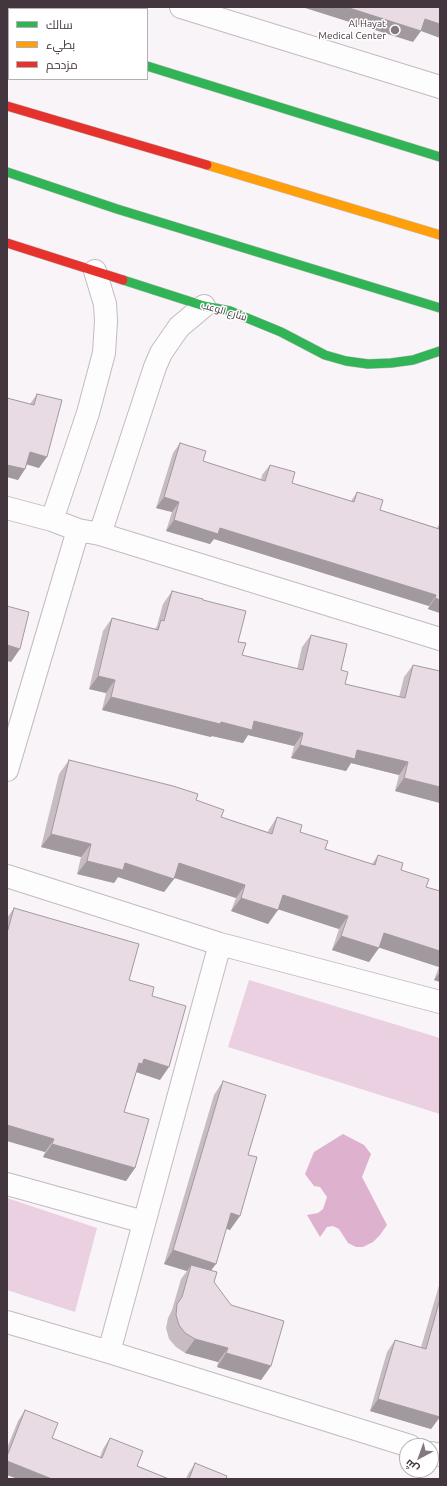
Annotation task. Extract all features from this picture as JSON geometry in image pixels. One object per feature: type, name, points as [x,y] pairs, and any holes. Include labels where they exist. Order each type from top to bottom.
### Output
[{"type":"main road","points":[[148,66],[440,158]]},
{"type":"main road","points":[[7,106],[440,235]]},
{"type":"main road","points":[[7,172],[117,209],[440,308]]},
{"type":"main road","name":"شارع الوعب","points":[[7,243],[204,306],[256,320],[325,355],[346,361],[368,364],[391,363],[413,360],[440,351]]},
{"type":"street","points":[[181,7],[440,87]]},
{"type":"street","points":[[52,520],[88,413],[104,353],[106,326],[105,304],[95,271]]},
{"type":"street","points":[[100,534],[158,360],[179,327],[204,306]]},
{"type":"street","points":[[7,508],[52,520],[78,530],[100,534],[440,639]]},
{"type":"street","points":[[7,770],[78,530]]},
{"type":"street","points":[[7,876],[220,944],[440,1002]]},
{"type":"street","points":[[109,1352],[220,944]]},
{"type":"street","points":[[7,1184],[144,1222]]},
{"type":"street","points":[[7,1322],[109,1352],[399,1443]]},
{"type":"shaded area","points":[[249,980],[440,1038],[440,1114],[228,1047]]},
{"type":"shaded area","points":[[343,1134],[364,1145],[371,1154],[362,1177],[387,1225],[373,1242],[363,1247],[356,1247],[348,1243],[339,1229],[333,1226],[327,1227],[320,1237],[307,1215],[318,1213],[323,1209],[327,1197],[320,1187],[314,1186],[305,1174],[314,1152]]},
{"type":"shaded area","points":[[7,1198],[97,1228],[75,1312],[7,1290]]},
{"type":"building","points":[[346,7],[440,7],[440,24],[425,19],[421,31]]},
{"type":"building","points":[[37,394],[62,400],[47,457],[30,452],[25,469],[7,465],[7,398],[34,405]]},
{"type":"building","points":[[180,443],[206,451],[203,461],[265,481],[270,465],[295,472],[292,483],[354,502],[357,492],[383,500],[380,510],[439,529],[440,526],[440,600],[435,598],[436,595],[220,528],[218,534],[174,520],[179,502],[164,497]]},
{"type":"building","points":[[172,591],[246,611],[238,642],[246,643],[242,655],[303,670],[311,635],[347,644],[341,670],[348,672],[345,684],[405,698],[413,665],[440,671],[440,787],[404,778],[408,762],[357,750],[355,759],[300,745],[303,733],[254,721],[252,730],[221,722],[220,724],[111,697],[115,680],[98,676],[112,618],[158,630],[161,620],[164,621]]},
{"type":"building","points":[[7,606],[29,612],[20,649],[7,645]]},
{"type":"building","points":[[69,760],[173,786],[198,794],[196,800],[224,810],[221,817],[272,834],[277,817],[302,825],[300,832],[328,841],[325,849],[375,865],[378,855],[403,863],[401,870],[429,879],[426,887],[440,891],[440,951],[384,933],[379,948],[341,936],[348,916],[283,895],[278,910],[241,898],[245,885],[179,863],[174,879],[125,863],[123,870],[87,861],[91,844],[51,834]]},
{"type":"building","points":[[14,908],[139,944],[129,980],[154,987],[152,996],[186,1006],[169,1067],[144,1059],[142,1064],[139,1063],[124,1112],[149,1119],[135,1168],[52,1144],[54,1139],[7,1125],[7,933]]},
{"type":"building","points":[[223,1081],[266,1095],[248,1155],[257,1157],[240,1216],[231,1213],[216,1264],[173,1250]]},
{"type":"building","points":[[191,1265],[217,1272],[214,1282],[231,1305],[284,1321],[271,1366],[226,1353],[228,1348],[195,1339],[185,1333],[179,1325],[176,1315],[177,1304],[182,1297]]},
{"type":"building","points":[[440,1299],[440,1417],[378,1399],[395,1340],[426,1349]]},
{"type":"building","points":[[25,1410],[58,1423],[52,1438],[102,1458],[110,1438],[143,1451],[137,1466],[169,1479],[52,1479],[7,1461],[7,1456]]},
{"type":"building","points":[[195,1463],[227,1476],[226,1479],[189,1479]]},
{"type":"traffic: fast","points":[[148,66],[440,157]]},
{"type":"traffic: fast","points":[[7,172],[117,209],[440,308]]},
{"type":"traffic: fast","points":[[123,280],[204,306],[230,311],[281,332],[325,355],[346,361],[368,364],[391,363],[413,360],[440,351]]},
{"type":"traffic: slow","points":[[207,165],[440,235]]},
{"type":"traffic: jam","points":[[7,106],[207,165]]},
{"type":"traffic: jam","points":[[7,243],[123,280]]},
{"type":"place","name":"Al Hayat Medical Center","points":[[395,30]]}]
